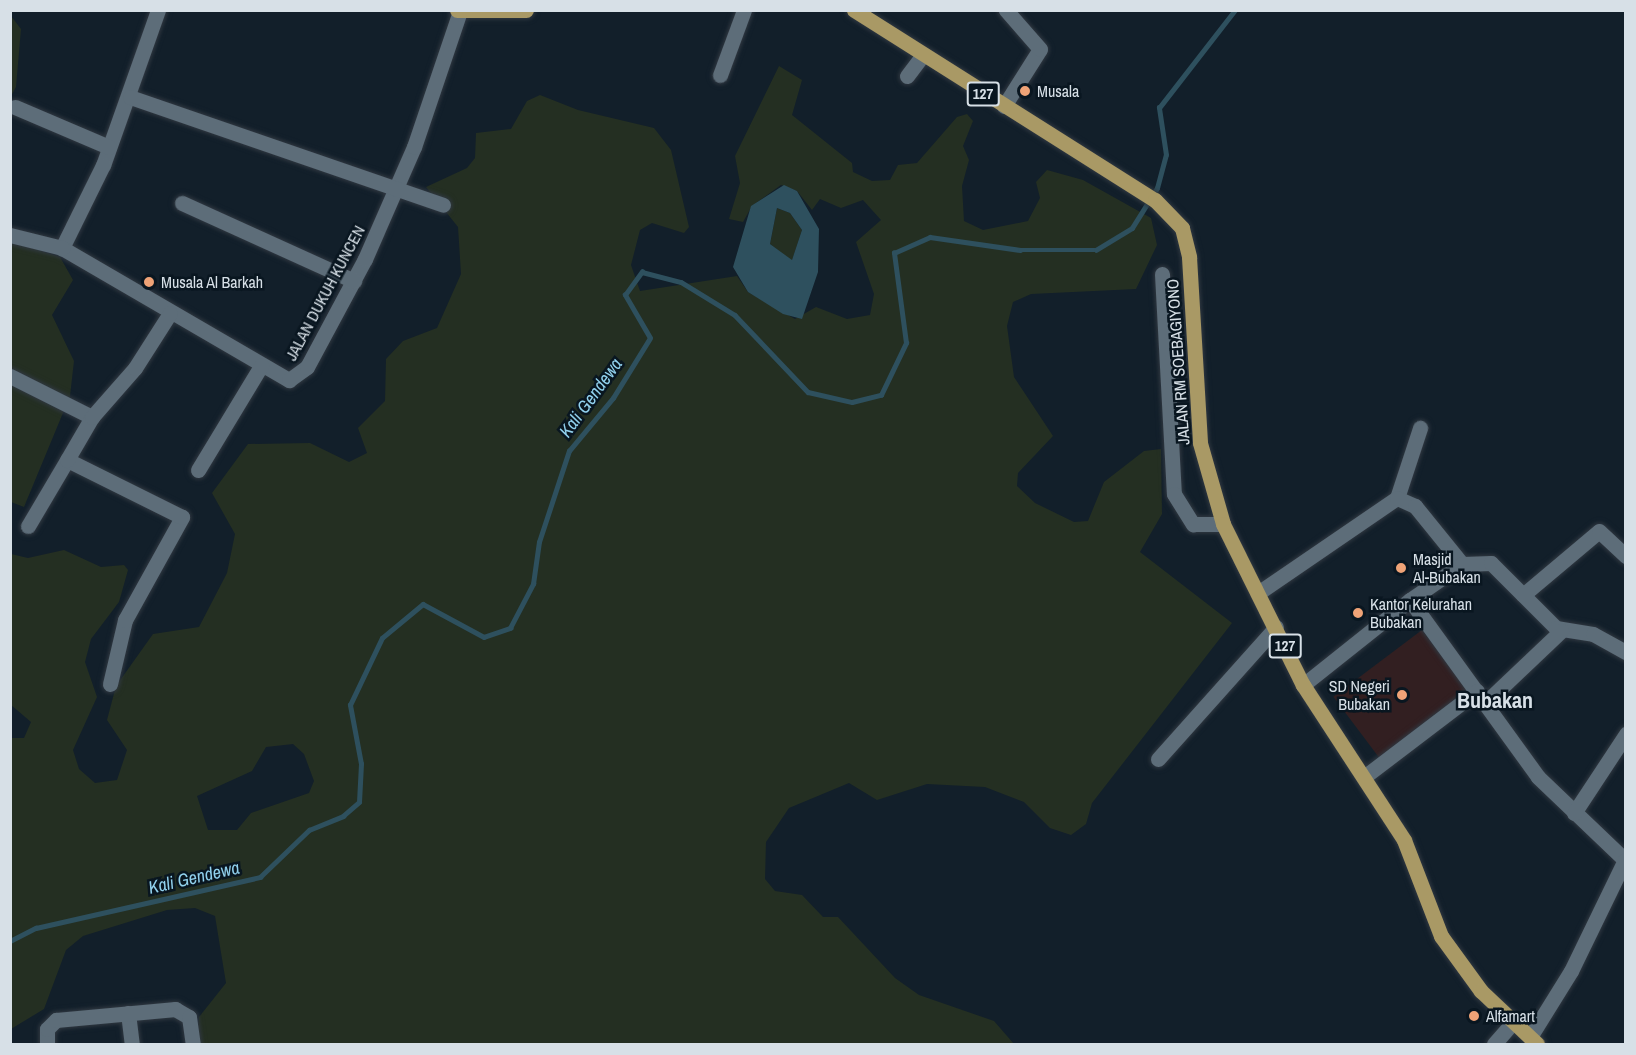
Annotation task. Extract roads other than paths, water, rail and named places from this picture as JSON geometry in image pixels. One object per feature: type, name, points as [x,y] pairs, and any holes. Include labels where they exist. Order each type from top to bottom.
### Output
[{"type":"main road","points":[[459,11],[526,10]]},
{"type":"main road","name":"JALAN RM SOEBAGIYONO","points":[[854,10],[1155,200],[1182,228],[1187,244],[1200,443],[1224,524],[1304,685],[1404,840],[1441,936],[1512,1023],[1533,1041]]},
{"type":"street","points":[[62,248],[110,147],[130,97],[158,10]]},
{"type":"street","points":[[720,75],[744,10]]},
{"type":"street","points":[[1004,106],[1040,49],[1006,10]]},
{"type":"street","name":"JALAN DUKUH KUNCEN","points":[[10,235],[62,248],[170,314],[289,380],[302,374],[354,281],[398,188],[459,11]]},
{"type":"street","points":[[907,76],[923,55]]},
{"type":"street","points":[[130,97],[442,205]]},
{"type":"street","points":[[15,107],[110,147]]},
{"type":"street","points":[[182,203],[354,281]]},
{"type":"street","points":[[1162,274],[1174,494],[1192,524],[1224,524]]},
{"type":"street","points":[[28,526],[92,417],[135,368],[170,314]]},
{"type":"street","points":[[198,470],[261,366]]},
{"type":"street","points":[[10,376],[92,417]]},
{"type":"street","points":[[1258,593],[1397,498],[1420,428]]},
{"type":"street","points":[[67,460],[183,517],[125,620],[110,684]]},
{"type":"street","points":[[1397,498],[1415,506],[1462,564]]},
{"type":"street","points":[[1523,595],[1599,531],[1626,556]]},
{"type":"street","points":[[1304,685],[1410,600],[1462,564],[1496,564],[1523,595],[1561,631],[1593,634],[1626,652]]},
{"type":"street","points":[[1410,600],[1539,777],[1625,861],[1571,971],[1533,1041]]},
{"type":"street","points":[[1158,759],[1276,627]]},
{"type":"street","points":[[1364,777],[1481,697],[1561,631]]},
{"type":"street","points":[[1574,813],[1626,734]]},
{"type":"street","points":[[43,1044],[49,1024],[56,1020],[181,1010],[189,1017],[193,1044]]},
{"type":"street","points":[[128,1014],[132,1044]]},
{"type":"street","points":[[1494,1044],[1512,1023]]},
{"type":"water","points":[[784,185],[797,191],[819,229],[818,272],[802,319],[783,314],[748,292],[733,267],[751,206]],"holes":[[[777,208],[790,213],[802,230],[792,260],[770,244]]]},
{"type":"waterway","name":"Kali Gendewa","points":[[10,941],[36,928],[260,877],[309,830],[343,816],[359,802],[361,764],[350,705],[382,638],[423,604],[484,637],[510,628],[533,584],[539,542],[569,451],[613,398],[650,338],[625,295],[642,272],[681,282],[735,315],[808,392],[852,402],[881,395],[906,343],[894,253],[930,237],[1020,250],[1096,250],[1132,228],[1157,188],[1166,155],[1159,108],[1235,10]]},
{"type":"place","name":"Musala","points":[[1025,91]]},
{"type":"place","name":"Musala Al Barkah","points":[[149,282]]},
{"type":"place","name":"Masjid Al-Bubakan","points":[[1401,568]]},
{"type":"place","name":"Kantor Kelurahan Bubakan","points":[[1358,613]]},
{"type":"place","name":"SD Negeri Bubakan","points":[[1402,695]]},
{"type":"place","name":"Alfamart","points":[[1474,1016]]},
{"type":"district","name":"Bubakan","points":[[1495,701]]}]
